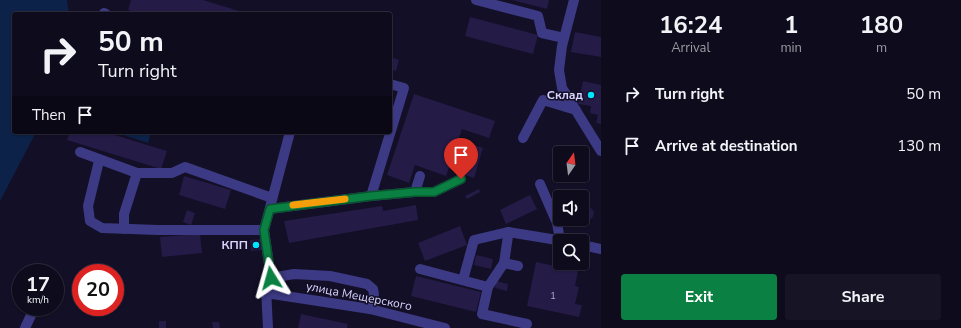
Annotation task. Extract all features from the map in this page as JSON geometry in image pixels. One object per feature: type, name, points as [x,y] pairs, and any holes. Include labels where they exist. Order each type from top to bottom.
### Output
[{"type":"street","points":[[476,0],[538,16],[542,33],[564,38]]},
{"type":"street","points":[[574,0],[562,46],[559,70],[562,88],[601,151]]},
{"type":"street","points":[[392,85],[404,88],[392,127]]},
{"type":"street","points":[[523,138],[543,100],[576,110]]},
{"type":"street","points":[[268,328],[266,293],[269,280],[264,230],[289,134]]},
{"type":"street","points":[[371,196],[390,134]]},
{"type":"street","points":[[80,152],[137,172],[172,174],[185,167],[272,198]]},
{"type":"street","points":[[99,161],[88,206],[90,221],[102,228],[158,230],[264,230]]},
{"type":"street","points":[[124,229],[124,214],[137,172]]},
{"type":"street","points":[[415,192],[420,176]]},
{"type":"street","points":[[270,209],[371,196],[415,192],[434,192],[461,179]]},
{"type":"street","points":[[540,184],[557,222],[560,234]]},
{"type":"street","points":[[463,280],[474,240],[508,232],[553,240]]},
{"type":"street","points":[[508,232],[504,264],[488,287],[482,314],[527,324]]},
{"type":"street","points":[[589,246],[601,249]]},
{"type":"street","points":[[504,264],[518,266]]},
{"type":"street","points":[[420,269],[488,287]]},
{"type":"street","points":[[269,280],[294,274],[330,276],[367,284],[373,289],[374,294],[370,309]]},
{"type":"street","name":"улица Мещерского","points":[[266,293],[370,309],[445,328]]},
{"type":"street","points":[[25,328],[31,316]]},
{"type":"water","points":[[0,0],[67,0],[69,12],[12,12],[12,134],[36,134],[0,201]]},
{"type":"water","points":[[120,134],[150,134],[148,143]]},
{"type":"building","points":[[131,0],[203,0],[242,12],[134,12],[128,10]]},
{"type":"building","points":[[512,0],[549,0],[547,9]]},
{"type":"building","points":[[470,17],[538,35],[533,54],[465,36]]},
{"type":"building","points":[[575,32],[601,37],[601,57],[571,52]]},
{"type":"building","points":[[392,58],[399,60],[396,71],[392,70]]},
{"type":"building","name":"Склад","points":[[583,81],[601,85],[601,124],[596,123],[598,115],[590,113],[591,106],[578,104]]},
{"type":"building","points":[[414,94],[495,121],[489,138],[462,129],[446,176],[415,165],[409,183],[387,175]]},
{"type":"building","points":[[69,134],[112,134],[167,151],[161,169],[67,140]]},
{"type":"building","points":[[474,145],[483,148],[474,178],[465,175]]},
{"type":"building","points":[[184,176],[231,190],[225,209],[179,195]]},
{"type":"building","points":[[479,189],[480,192],[467,199],[465,196]]},
{"type":"building","points":[[530,195],[537,209],[506,224],[500,210]]},
{"type":"building","points":[[416,205],[418,220],[289,243],[284,221],[382,206],[383,211]]},
{"type":"building","points":[[589,207],[594,212],[592,218],[589,220]]},
{"type":"building","points":[[187,210],[195,213],[191,225],[183,222]]},
{"type":"building","points":[[460,226],[467,245],[425,261],[418,243]]},
{"type":"building","points":[[200,234],[202,253],[162,257],[160,237]]},
{"type":"building","name":"КПП","points":[[261,239],[262,250],[251,251],[250,240]]},
{"type":"building","points":[[476,255],[493,259],[491,269],[474,265]]},
{"type":"building","points":[[536,262],[553,266],[553,270],[578,271],[575,286],[579,287],[575,304],[582,305],[579,317],[527,306]]},
{"type":"building","points":[[416,276],[481,292],[476,312],[411,296]]},
{"type":"building","points":[[496,281],[508,284],[507,291],[495,288]]},
{"type":"building","points":[[301,314],[348,324],[347,328],[298,328]]},
{"type":"building","points":[[159,321],[166,321],[166,328],[159,328]]},
{"type":"building","points":[[212,322],[219,322],[220,328],[213,328]]},
{"type":"slow traffic","points":[[293,205],[345,199]]},
{"type":"place","name":"Склад","points":[[591,95]]},
{"type":"place","name":"КПП","points":[[256,245]]},
{"type":"route","points":[[271,278],[264,230],[270,209],[371,196],[415,192],[434,192],[461,179]]}]
